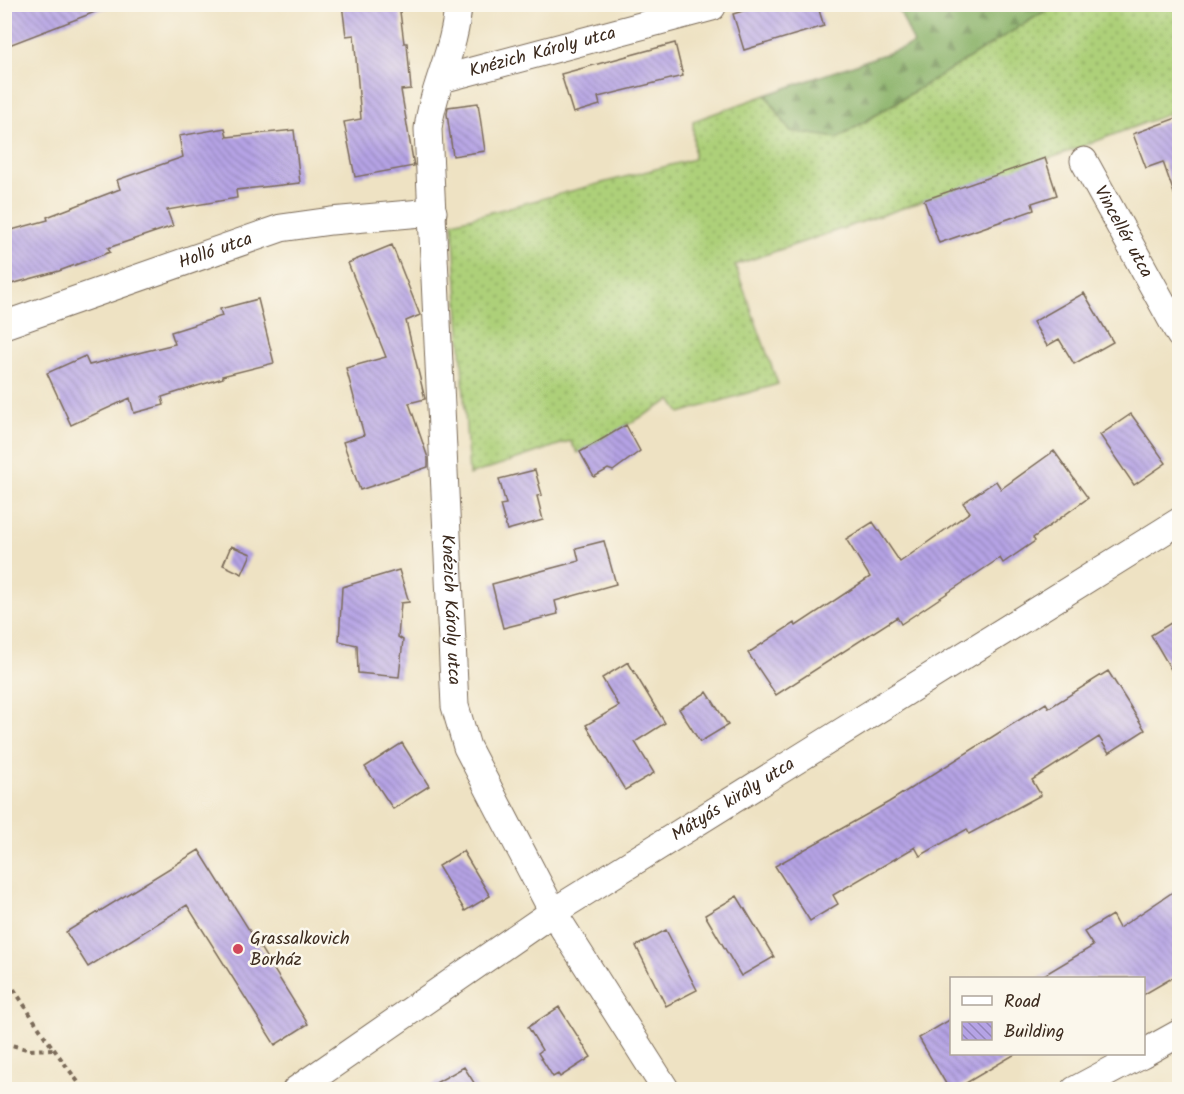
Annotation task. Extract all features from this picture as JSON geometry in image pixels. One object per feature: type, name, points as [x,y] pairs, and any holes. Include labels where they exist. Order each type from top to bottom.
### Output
[{"type":"street","name":"Knézich Károly utca","points":[[458,4],[452,44],[442,79],[434,95],[428,129],[455,706],[467,747],[553,912],[666,1089]]},
{"type":"street","name":"Knézich Károly utca","points":[[442,79],[712,6]]},
{"type":"street","name":"Vincellér utca","points":[[1084,161],[1179,335]]},
{"type":"street","name":"Holló utca","points":[[4,325],[281,228],[331,220],[433,212]]},
{"type":"street","name":"Mátyás király utca","points":[[296,1089],[553,912],[1179,521]]},
{"type":"street","points":[[1145,1052],[1179,1033]]},
{"type":"street","points":[[1075,1089],[1139,1055]]},
{"type":"path","points":[[4,974],[84,1089]]},
{"type":"path","points":[[4,1043],[30,1050],[54,1049]]},
{"type":"green space","points":[[897,5],[1055,5],[838,138],[790,131],[766,95],[914,44]]},
{"type":"green space","points":[[1055,5],[1179,5],[1179,110],[1062,154],[735,265],[778,384],[680,413],[671,400],[578,453],[570,441],[469,475],[453,222],[694,159],[693,121],[766,95],[790,131],[839,138]]},
{"type":"building","points":[[4,4],[108,4],[108,7],[4,47]]},
{"type":"building","points":[[342,4],[399,4],[404,43],[407,43],[411,89],[401,90],[414,166],[355,177],[344,122],[361,119],[354,35],[346,36]]},
{"type":"building","points":[[766,4],[817,4],[824,26],[744,50],[733,14]]},
{"type":"building","points":[[675,43],[683,76],[598,97],[600,105],[573,113],[561,74]]},
{"type":"building","points":[[478,103],[485,151],[453,156],[448,107]]},
{"type":"building","points":[[1179,117],[1179,199],[1176,199],[1163,162],[1146,168],[1133,134]]},
{"type":"building","points":[[225,128],[227,137],[294,130],[300,183],[236,190],[237,198],[167,210],[173,226],[108,248],[110,252],[59,271],[11,284],[4,262],[4,232],[48,220],[47,217],[120,189],[117,180],[183,157],[179,136]]},
{"type":"building","points":[[1045,158],[1057,195],[1032,203],[1034,210],[939,243],[924,200]]},
{"type":"building","points":[[392,245],[420,315],[406,321],[425,399],[409,403],[428,458],[428,467],[360,490],[343,442],[364,435],[346,368],[386,357],[348,263]]},
{"type":"building","points":[[1084,293],[1113,342],[1074,364],[1059,339],[1047,346],[1033,322]]},
{"type":"building","points":[[258,299],[274,363],[222,376],[223,378],[162,397],[164,405],[134,413],[130,398],[71,425],[47,373],[85,356],[89,365],[175,344],[171,332],[222,316],[220,309]]},
{"type":"building","points":[[1131,414],[1166,463],[1134,485],[1100,435]]},
{"type":"building","points":[[626,425],[640,451],[613,471],[608,469],[594,477],[580,452]]},
{"type":"building","points":[[1054,451],[1088,498],[1033,538],[1035,541],[1003,563],[1000,558],[901,624],[897,617],[776,695],[748,653],[794,623],[796,626],[870,577],[846,539],[873,522],[900,562],[970,512],[963,503],[996,481],[1001,489]]},
{"type":"building","points":[[535,470],[542,495],[537,496],[543,520],[507,530],[500,505],[506,504],[499,479]]},
{"type":"building","points":[[604,541],[616,584],[555,601],[558,614],[503,628],[492,584],[579,561],[576,548]]},
{"type":"building","points":[[231,546],[251,554],[242,574],[223,565]]},
{"type":"building","points":[[399,570],[409,602],[401,603],[398,637],[403,640],[399,677],[358,673],[357,645],[339,641],[342,587]]},
{"type":"building","points":[[1179,618],[1179,683],[1151,635]]},
{"type":"building","points":[[628,662],[665,723],[635,742],[654,773],[625,790],[586,725],[619,706],[602,678]]},
{"type":"building","points":[[1108,671],[1145,730],[1109,753],[1099,737],[1032,780],[1041,795],[969,834],[967,829],[920,856],[915,847],[833,895],[838,904],[810,921],[775,866],[889,802],[1046,703],[1049,708]]},
{"type":"building","points":[[707,692],[728,725],[700,742],[679,709]]},
{"type":"building","points":[[402,743],[429,786],[393,809],[365,767]]},
{"type":"building","name":"Grassalkovich Borház","points":[[199,850],[308,1024],[275,1045],[187,905],[88,967],[66,932]]},
{"type":"building","points":[[463,851],[490,896],[465,911],[438,866]]},
{"type":"building","points":[[1179,888],[1179,974],[1145,994],[1145,977],[1041,977],[1093,946],[1084,932],[1112,915],[1119,928]]},
{"type":"building","points":[[737,896],[774,957],[741,976],[705,915]]},
{"type":"building","points":[[666,930],[697,990],[666,1006],[636,946]]},
{"type":"building","points":[[559,1007],[591,1057],[560,1077],[558,1074],[553,1077],[538,1053],[542,1050],[528,1027]]},
{"type":"building","points":[[950,1020],[950,1055],[1014,1055],[956,1089],[949,1089],[919,1038]]},
{"type":"building","points":[[464,1067],[478,1089],[425,1089]]},
{"type":"place","name":"Grassalkovich Borház","points":[[238,949]]}]
